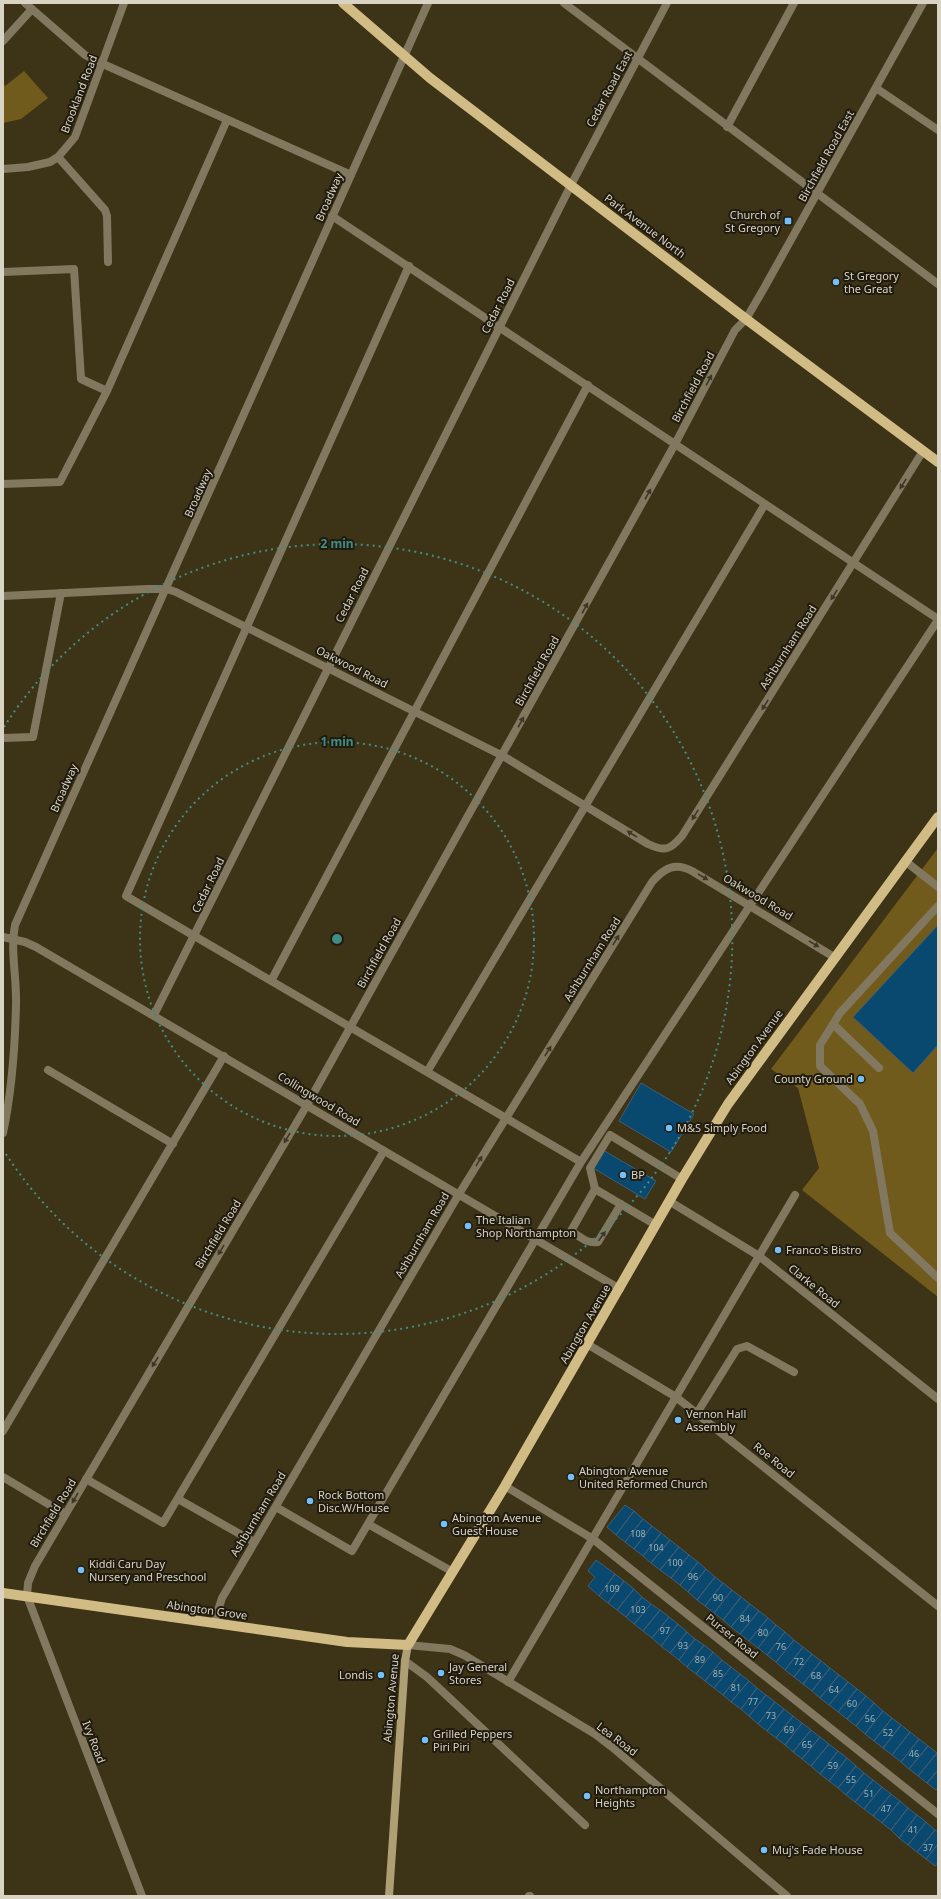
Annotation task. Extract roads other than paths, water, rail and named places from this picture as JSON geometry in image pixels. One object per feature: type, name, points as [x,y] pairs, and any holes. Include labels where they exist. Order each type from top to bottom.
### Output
[{"type":"main road","name":"Park Avenue North","points":[[343,3],[404,57],[746,319],[938,462]]},
{"type":"main road","name":"Abington Avenue","points":[[389,1896],[405,1661],[408,1645],[588,1344],[669,1201],[728,1104],[834,957],[938,817]]},
{"type":"main road","name":"Abington Grove","points":[[3,1593],[347,1642],[408,1645]]},
{"type":"street","points":[[26,3],[85,55],[351,175]]},
{"type":"street","name":"Brookland Road","points":[[3,170],[41,165],[58,157],[75,137],[103,64],[124,3]]},
{"type":"street","name":"Broadway","points":[[3,1134],[13,1065],[16,1004],[13,938],[15,925],[167,589],[428,3]]},
{"type":"street","points":[[564,3],[726,127],[938,284]]},
{"type":"street","name":"Cedar Road East","points":[[571,185],[667,3]]},
{"type":"street","points":[[726,127],[794,3]]},
{"type":"street","name":"Birchfield Road East","points":[[746,319],[818,194],[923,3]]},
{"type":"street","points":[[3,41],[32,9]]},
{"type":"street","points":[[876,88],[938,130]]},
{"type":"street","points":[[3,484],[60,482],[107,391],[228,120]]},
{"type":"street","points":[[58,157],[105,210],[107,216],[108,262]]},
{"type":"street","name":"Cedar Road","points":[[154,1015],[571,185]]},
{"type":"street","points":[[276,1507],[352,1551],[581,1162],[938,619],[332,216]]},
{"type":"street","points":[[409,266],[126,896],[581,1162]]},
{"type":"street","points":[[3,272],[74,269],[81,379],[107,391]]},
{"type":"street","name":"Birchfield Road","points":[[27,1596],[28,1583],[35,1566],[307,1105],[676,444],[735,330],[746,319]]},
{"type":"street","points":[[271,981],[588,385]]},
{"type":"street","name":"Ashburnham Road","points":[[667,849],[674,845],[682,836],[923,451]]},
{"type":"street","points":[[427,1072],[765,504]]},
{"type":"street","name":"Oakwood Road","points":[[3,596],[167,589],[176,592],[503,756],[648,844],[656,848],[667,849]]},
{"type":"street","points":[[3,738],[33,737],[61,593]]},
{"type":"street","points":[[905,861],[938,887]]},
{"type":"street","name":"Oakwood Road","points":[[667,868],[675,866],[685,867],[834,957]]},
{"type":"street","name":"Ashburnham Road","points":[[214,1623],[222,1598],[459,1194],[652,882],[667,868]]},
{"type":"street","points":[[938,906],[840,1013],[820,1045],[820,1066],[860,1104],[873,1132],[890,1233],[938,1278]]},
{"type":"street","name":"Collingwood Road","points":[[3,937],[13,938],[36,947],[620,1289]]},
{"type":"street","points":[[833,1024],[879,1068]]},
{"type":"street","points":[[3,1431],[224,1056]]},
{"type":"street","points":[[48,1070],[173,1144]]},
{"type":"street","points":[[621,1204],[598,1242],[592,1243],[586,1241],[571,1231],[595,1189],[590,1168],[610,1136],[682,1179]]},
{"type":"street","points":[[86,1479],[163,1523],[384,1151]]},
{"type":"street","points":[[595,1189],[656,1225]]},
{"type":"street","points":[[508,1682],[795,1194]]},
{"type":"street","name":"Clarke Road","points":[[669,1201],[759,1256],[938,1399]]},
{"type":"street","name":"Roe Road","points":[[588,1344],[676,1397],[938,1606]]},
{"type":"street","points":[[697,1413],[737,1349],[747,1346],[794,1372]]},
{"type":"street","points":[[3,1477],[66,1514]]},
{"type":"street","name":"Purser Road","points":[[504,1486],[592,1539],[938,1814]]},
{"type":"street","points":[[178,1499],[254,1542]]},
{"type":"street","points":[[368,1524],[453,1572]]},
{"type":"street","name":"Ivy Road","points":[[27,1596],[142,1896]]},
{"type":"street","name":"Lea Road","points":[[408,1645],[450,1649],[471,1659],[595,1734],[787,1896]]},
{"type":"street","points":[[405,1661],[427,1677],[585,1825]]},
{"type":"place","name":"Church of St Gregory","points":[[788,221]]},
{"type":"place","name":"St Gregory the Great","points":[[836,282]]},
{"type":"place","name":"County Ground","points":[[861,1079]]},
{"type":"place","name":"M&S Simply Food","points":[[669,1128]]},
{"type":"place","name":"BP","points":[[623,1175]]},
{"type":"place","name":"The Italian Shop Northampton","points":[[468,1226]]},
{"type":"place","name":"Franco's Bistro","points":[[778,1250]]},
{"type":"place","name":"Vernon Hall Assembly","points":[[678,1420]]},
{"type":"place","name":"Abington Avenue United Reformed Church","points":[[571,1477]]},
{"type":"place","name":"Rock Bottom Disc.W/House","points":[[310,1501]]},
{"type":"place","name":"Abington Avenue Guest House","points":[[444,1524]]},
{"type":"place","name":"Kiddi Caru Day Nursery and Preschool","points":[[81,1570]]},
{"type":"place","name":"Jay General Stores","points":[[441,1673]]},
{"type":"place","name":"Londis","points":[[381,1675]]},
{"type":"place","name":"Grilled Peppers Piri Piri","points":[[425,1740]]},
{"type":"place","name":"Northampton Heights","points":[[587,1796]]},
{"type":"place","name":"Muj's Fade House","points":[[764,1850]]}]
